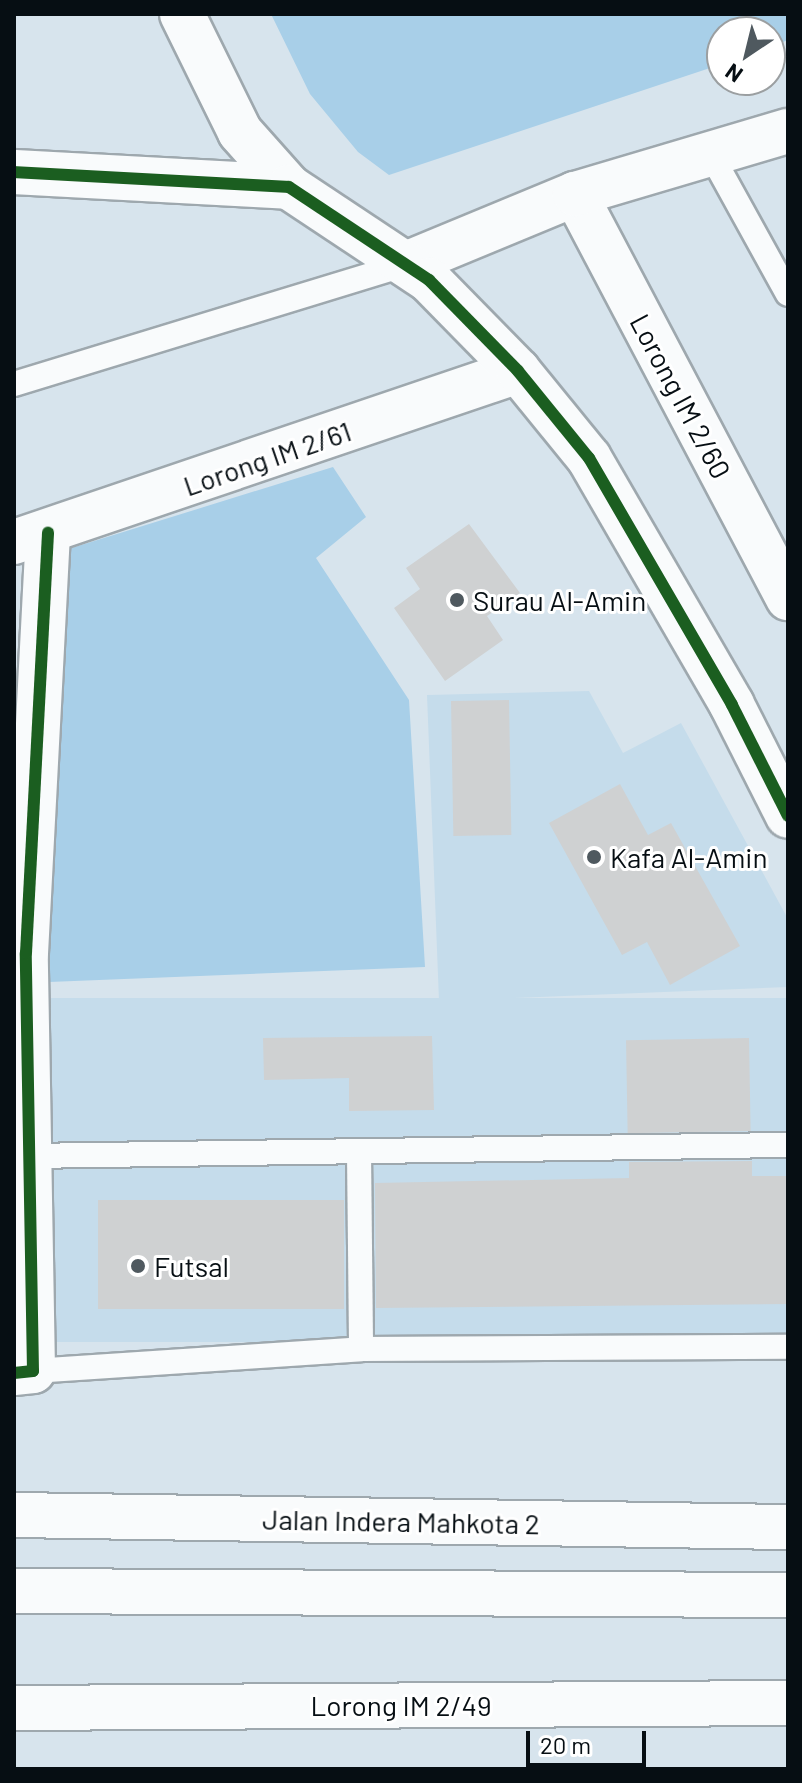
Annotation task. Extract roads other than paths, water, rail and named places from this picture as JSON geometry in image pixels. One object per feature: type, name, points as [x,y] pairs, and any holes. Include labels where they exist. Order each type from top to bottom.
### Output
[{"type":"street","points":[[182,14],[240,132],[289,187],[406,264],[518,371],[589,458],[732,705],[788,816]]},
{"type":"street","points":[[406,264],[575,194],[709,151],[788,131]]},
{"type":"street","points":[[14,172],[289,187]]},
{"type":"street","name":"Lorong IM 2/60","points":[[575,194],[777,551],[788,598]]},
{"type":"street","name":"Lorong IM 2/61","points":[[31,538],[518,371]]},
{"type":"street","points":[[23,1372],[26,1156],[20,953],[31,538]]},
{"type":"street","name":"Jalan Indera Mahkota 2","points":[[14,1515],[786,1526]]},
{"type":"street","points":[[14,1591],[788,1595]]},
{"type":"street","name":"Lorong IM 2/49","points":[[14,1708],[788,1703]]},
{"type":"lane","points":[[709,151],[788,294]]},
{"type":"lane","points":[[14,384],[406,264]]},
{"type":"lane","points":[[26,1156],[788,1145]]},
{"type":"lane","points":[[359,1152],[361,1349]]},
{"type":"lane","points":[[23,1372],[361,1349],[788,1347]]},
{"type":"place","name":"Surau Al-Amin","points":[[457,600]]},
{"type":"place","name":"Kafa Al-Amin","points":[[594,857]]},
{"type":"place","name":"Futsal","points":[[138,1266]]}]
